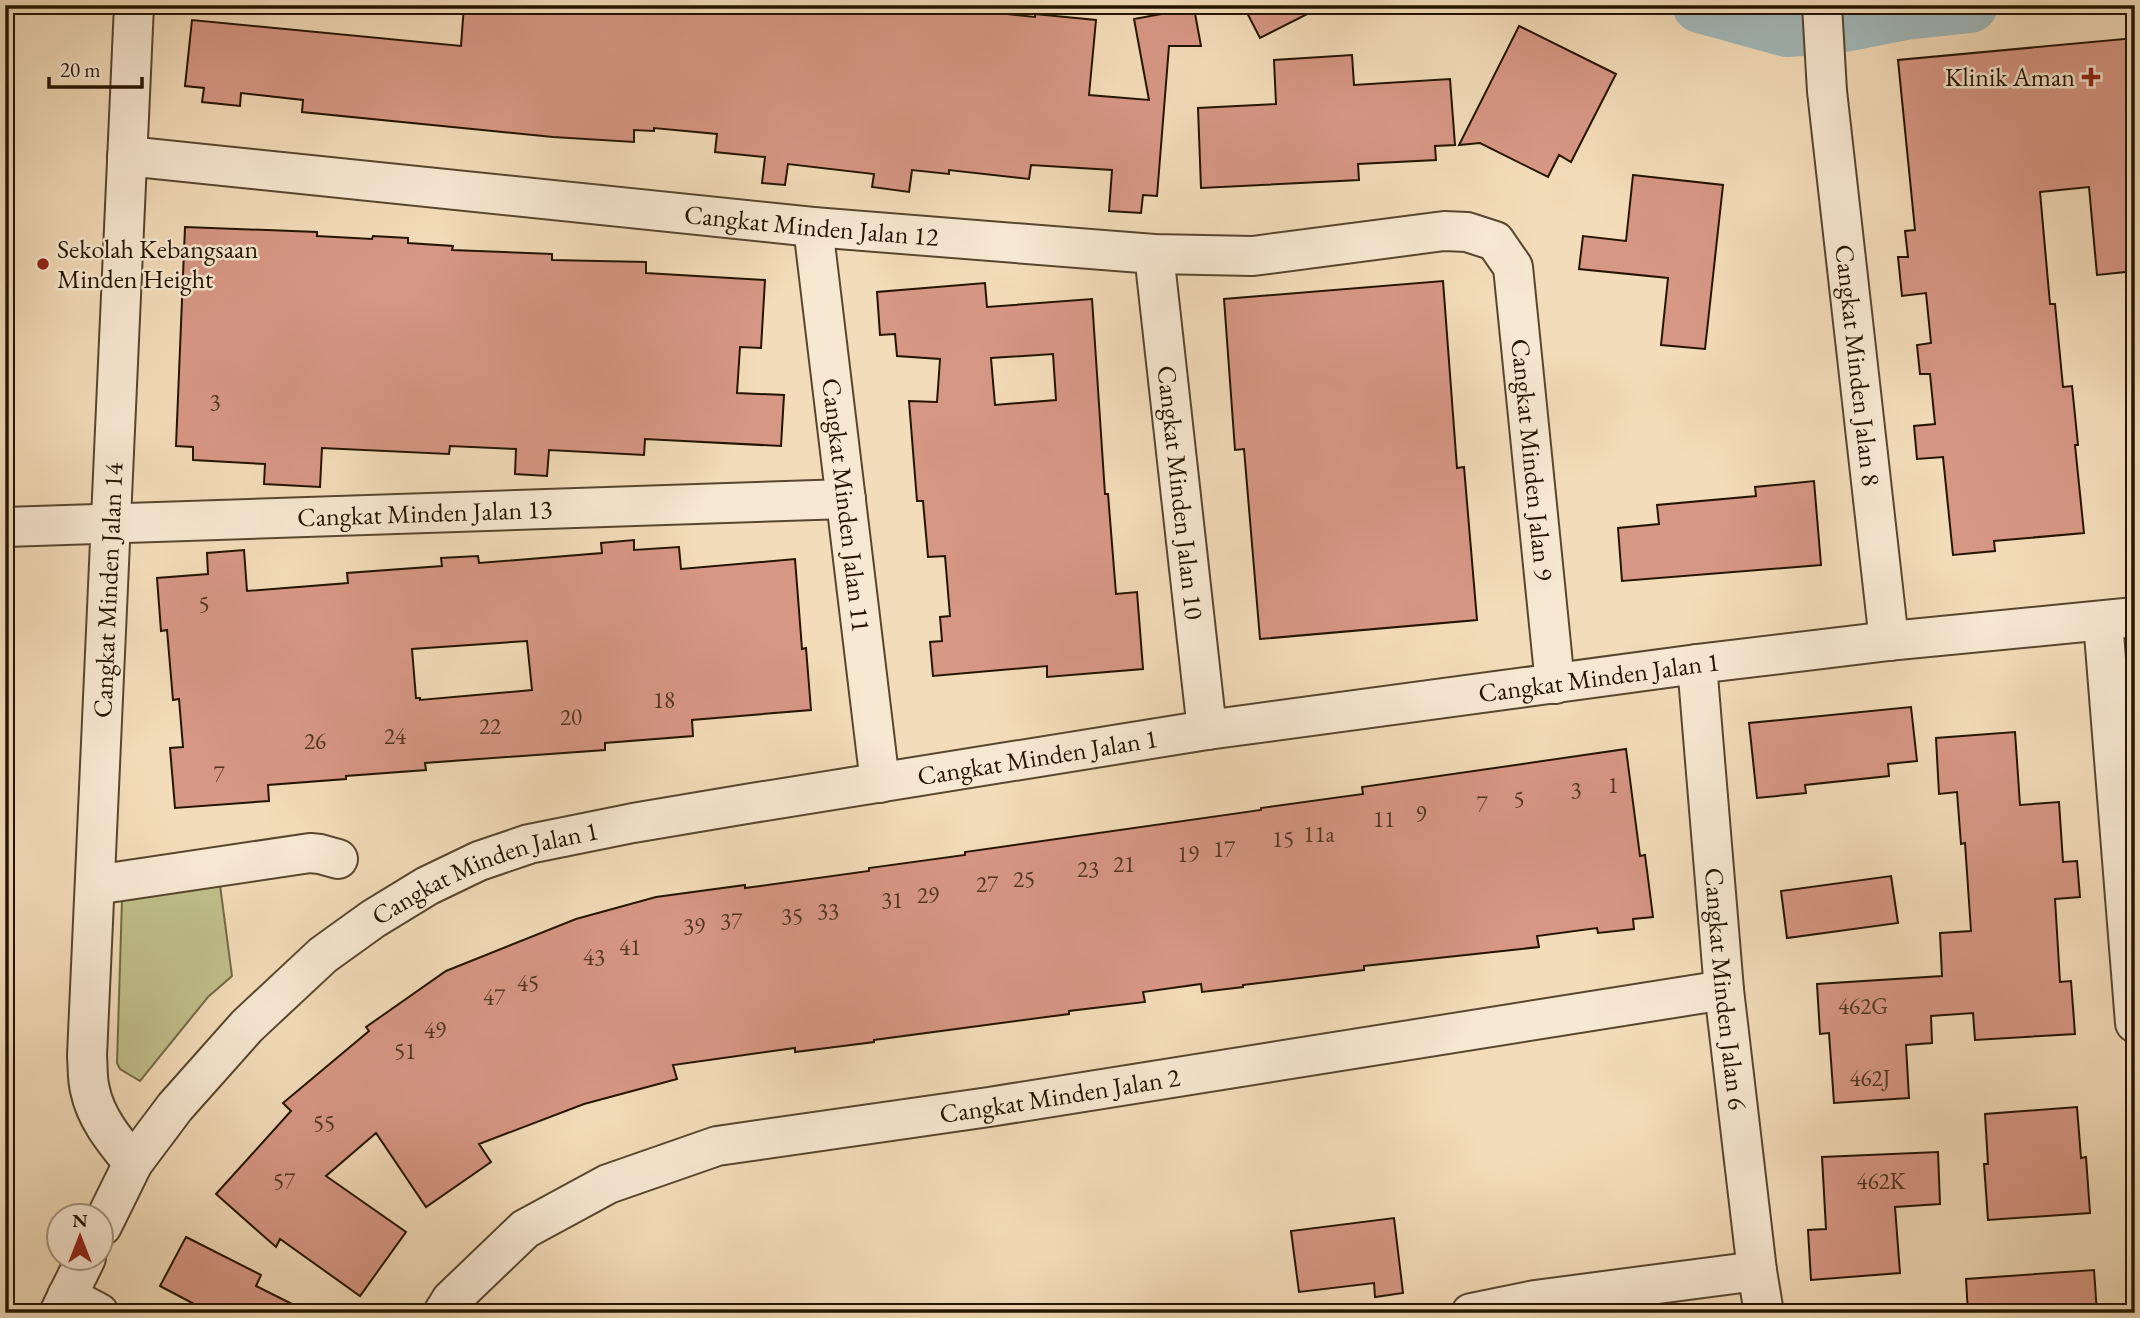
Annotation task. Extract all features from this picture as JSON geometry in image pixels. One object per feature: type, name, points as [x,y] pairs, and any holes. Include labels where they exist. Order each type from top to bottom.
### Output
[{"type":"street","name":"Cangkat Minden Jalan 14","points":[[133,1163],[110,1134],[96,1109],[89,1088],[87,1056],[134,5]]},
{"type":"street","name":"Cangkat Minden Jalan 8","points":[[1822,5],[1827,91],[1889,640]]},
{"type":"street","name":"Cangkat Minden Jalan 12","points":[[127,156],[813,227],[1154,254],[1252,256],[1444,231],[1467,232],[1495,241]]},
{"type":"street","name":"Cangkat Minden Jalan 11","points":[[813,227],[880,783]]},
{"type":"street","name":"Cangkat Minden Jalan 9","points":[[1495,241],[1513,267],[1555,684]]},
{"type":"street","name":"Cangkat Minden Jalan 10","points":[[1154,254],[1207,730]]},
{"type":"street","name":"Cangkat Minden Jalan 13","points":[[5,527],[846,499]]},
{"type":"street","name":"Cangkat Minden Jalan 1","points":[[114,1202],[133,1163],[174,1107],[240,1034],[323,955],[373,919],[427,886],[479,861],[529,844],[633,823],[1207,730],[1889,640],[2119,619]]},
{"type":"street","points":[[2119,619],[2135,1023]]},
{"type":"street","name":"Cangkat Minden Jalan 6","points":[[1697,664],[1724,989],[1764,1313]]},
{"type":"street","points":[[94,885],[310,853],[338,859]]},
{"type":"street","name":"Cangkat Minden Jalan 2","points":[[443,1313],[452,1300],[525,1229],[608,1184],[717,1146],[989,1107],[1724,989]]},
{"type":"street","points":[[1471,1313],[1535,1300],[1757,1271]]},
{"type":"street","points":[[75,1307],[83,1272]]},
{"type":"shaded area","points":[[220,885],[232,976],[208,997],[140,1081],[120,1069],[117,1063],[122,900]]},
{"type":"building","points":[[464,5],[926,5],[1035,17],[1035,14],[1096,20],[1089,95],[1149,100],[1134,19],[1194,8],[1201,46],[1169,46],[1157,196],[1143,195],[1141,213],[1109,211],[1112,170],[1031,165],[1029,179],[949,170],[949,174],[912,170],[909,192],[872,187],[874,174],[788,164],[785,185],[762,183],[765,157],[715,152],[717,134],[654,128],[654,131],[634,130],[634,142],[553,137],[302,112],[303,100],[241,93],[240,106],[202,102],[204,88],[185,86],[192,20],[461,46]]},
{"type":"building","points":[[1243,5],[1325,5],[1260,38]]},
{"type":"building","points":[[1519,26],[1616,74],[1571,162],[1559,155],[1548,177],[1480,143],[1459,145]]},
{"type":"building","points":[[2135,38],[2135,271],[2097,275],[2089,187],[2040,192],[2050,304],[2055,304],[2063,387],[2072,386],[2084,533],[1994,541],[1995,551],[1953,555],[1943,457],[1917,459],[1914,426],[1935,424],[1930,374],[1920,374],[1917,345],[1931,343],[1926,293],[1902,296],[1898,257],[1908,257],[1905,231],[1915,230],[1898,60]]},
{"type":"building","points":[[1352,55],[1354,85],[1450,79],[1455,145],[1435,146],[1436,160],[1358,164],[1359,180],[1201,188],[1198,108],[1276,104],[1274,60]]},
{"type":"building","points":[[1633,175],[1723,185],[1705,349],[1661,345],[1668,278],[1579,269],[1583,236],[1626,241]]},
{"type":"building","points":[[185,227],[317,232],[317,236],[372,239],[373,236],[408,238],[408,243],[453,246],[452,250],[552,254],[552,260],[646,262],[646,273],[765,280],[761,348],[740,347],[737,393],[784,395],[781,446],[645,439],[644,455],[549,450],[547,476],[515,474],[516,449],[450,446],[449,454],[322,448],[320,487],[264,484],[265,464],[193,460],[193,447],[176,446]]},
{"type":"building","points":[[1443,281],[1457,468],[1464,467],[1477,620],[1260,639],[1244,449],[1235,450],[1224,299]]},
{"type":"building","points":[[985,283],[987,307],[1092,299],[1105,494],[1108,494],[1116,594],[1137,592],[1143,669],[1047,677],[1047,666],[933,676],[930,642],[942,641],[940,617],[950,616],[945,556],[928,557],[923,501],[917,501],[909,401],[937,402],[940,359],[897,356],[895,334],[880,335],[877,292]],"holes":[[[1053,354],[1056,400],[995,405],[991,358]]]},
{"type":"building","points":[[1814,481],[1821,565],[1622,581],[1618,528],[1659,524],[1657,505],[1756,496],[1755,487]]},
{"type":"building","points":[[634,540],[634,550],[679,547],[681,569],[795,559],[802,649],[806,648],[811,710],[692,720],[693,736],[605,743],[605,750],[425,763],[426,770],[268,785],[269,801],[175,808],[170,748],[183,747],[179,699],[173,700],[167,630],[161,631],[157,578],[208,574],[207,553],[244,550],[247,591],[348,583],[347,573],[442,566],[441,558],[478,556],[479,563],[602,553],[601,543]],"holes":[[[527,641],[532,690],[420,700],[416,698],[412,649]]]},
{"type":"building","points":[[1911,707],[1917,761],[1888,764],[1889,776],[1805,785],[1806,793],[1757,798],[1749,723]]},
{"type":"building","points":[[2015,732],[2020,805],[2059,802],[2063,862],[2077,861],[2080,897],[2055,899],[2060,982],[2071,981],[2075,1034],[1975,1040],[1973,1013],[1931,1016],[1932,1043],[1906,1045],[1909,1098],[1834,1103],[1829,1033],[1820,1034],[1817,984],[1942,976],[1940,933],[1971,931],[1965,843],[1961,844],[1957,792],[1939,794],[1936,738]]},
{"type":"building","points":[[1626,749],[1640,856],[1645,855],[1653,917],[1633,919],[1634,929],[1598,933],[1597,928],[1537,936],[1539,947],[1364,966],[1364,970],[1202,992],[1201,984],[1143,992],[1145,1002],[1069,1011],[1069,1014],[874,1042],[795,1052],[795,1048],[673,1065],[677,1079],[584,1104],[479,1144],[491,1162],[426,1207],[376,1133],[326,1176],[406,1232],[360,1296],[280,1239],[276,1247],[216,1194],[291,1111],[283,1103],[369,1031],[366,1027],[446,971],[576,919],[656,897],[869,871],[869,868],[965,855],[965,852],[1363,794],[1362,787]]},
{"type":"building","points":[[1891,876],[1898,923],[1787,938],[1781,891]]},
{"type":"building","points":[[2077,1107],[2081,1158],[2086,1157],[2090,1213],[1988,1220],[1984,1164],[1988,1164],[1985,1114]]},
{"type":"building","points":[[1938,1152],[1940,1204],[1895,1207],[1900,1273],[1811,1280],[1808,1230],[1826,1229],[1822,1157]]},
{"type":"building","points":[[1394,1218],[1403,1293],[1375,1297],[1374,1283],[1299,1292],[1291,1231]]},
{"type":"building","points":[[186,1237],[261,1275],[256,1286],[310,1313],[211,1313],[160,1286]]},
{"type":"building","points":[[2094,1270],[2097,1313],[1968,1313],[1966,1279]]},
{"type":"waterway","points":[[1700,5],[1787,29],[1833,26],[1905,12],[1970,5]]},
{"type":"place","name":"Klinik Aman","points":[[2091,77]]},
{"type":"place","name":"Sekolah Kebangsaan Minden Height","points":[[43,264]]}]
